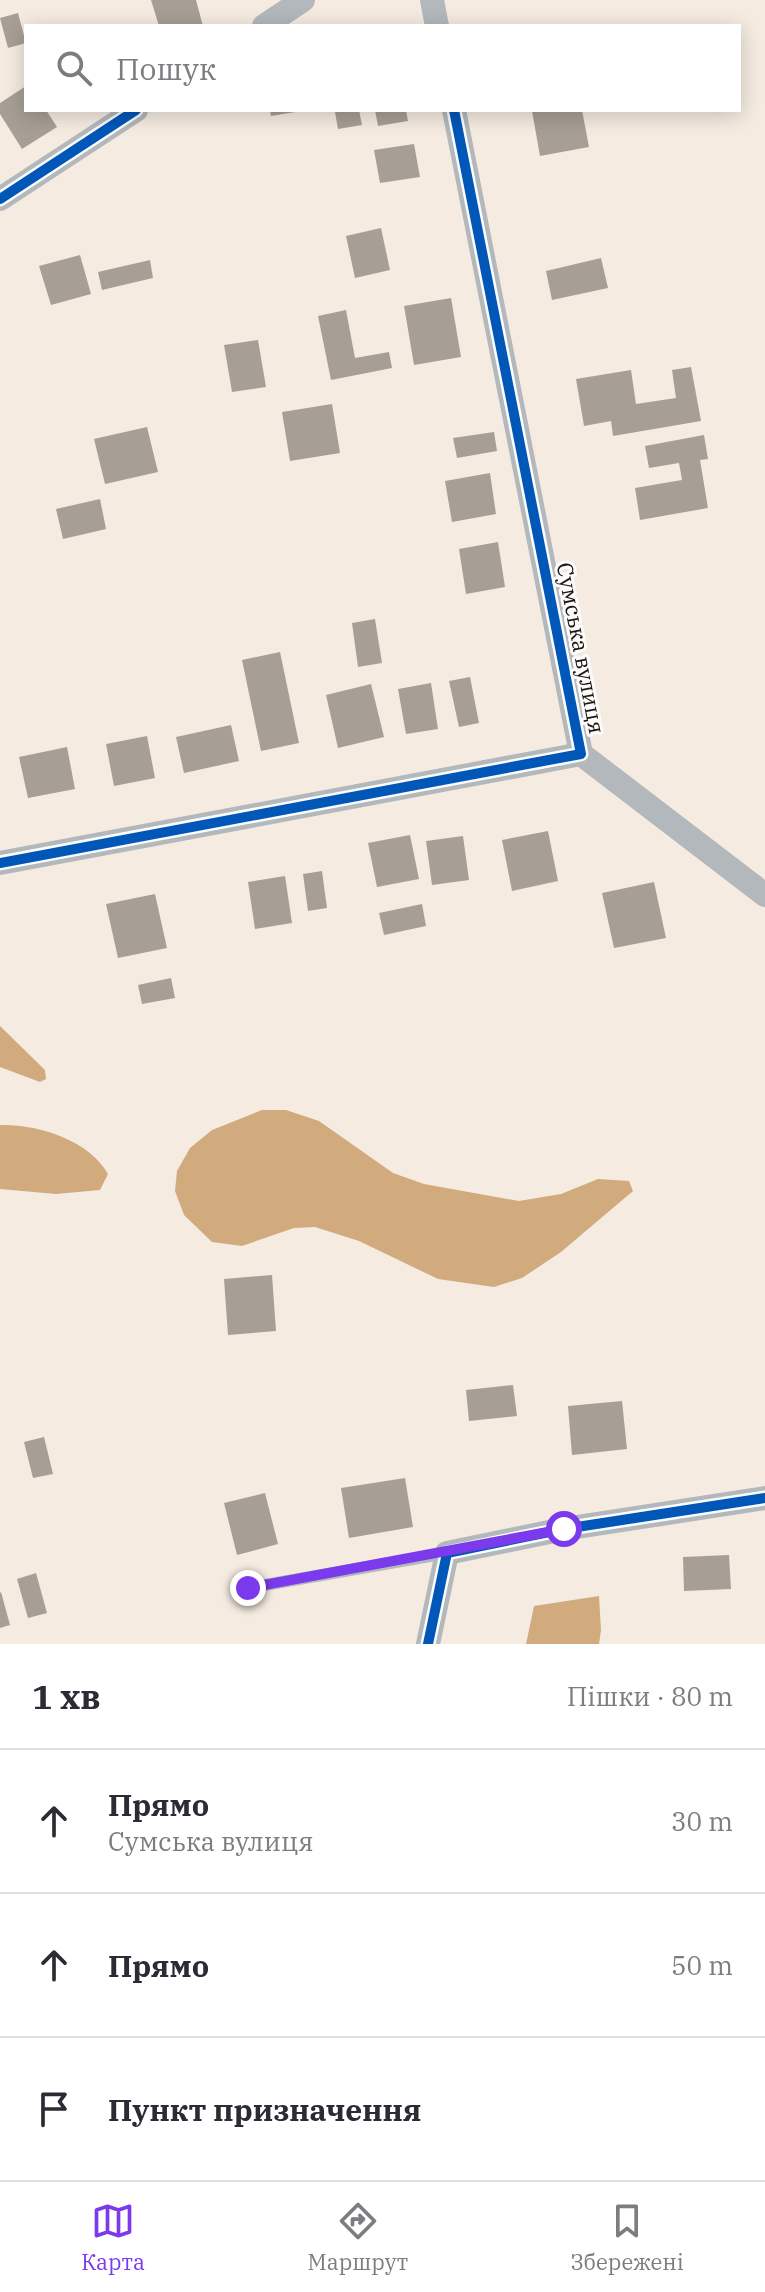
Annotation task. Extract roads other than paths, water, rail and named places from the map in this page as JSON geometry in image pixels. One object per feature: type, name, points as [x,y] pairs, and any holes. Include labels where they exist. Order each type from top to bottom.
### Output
[{"type":"street","points":[[267,24],[303,0]]},
{"type":"street","points":[[432,0],[437,24]]},
{"type":"street","points":[[0,199],[133,112]]},
{"type":"street","name":"Сумська вулиця","points":[[454,112],[581,754],[765,895]]},
{"type":"street","name":"Сумська вулиця","points":[[0,863],[581,754]]},
{"type":"street","points":[[428,1644],[447,1553],[564,1529],[765,1498]]},
{"type":"lane","points":[[248,1588],[447,1553]]}]
